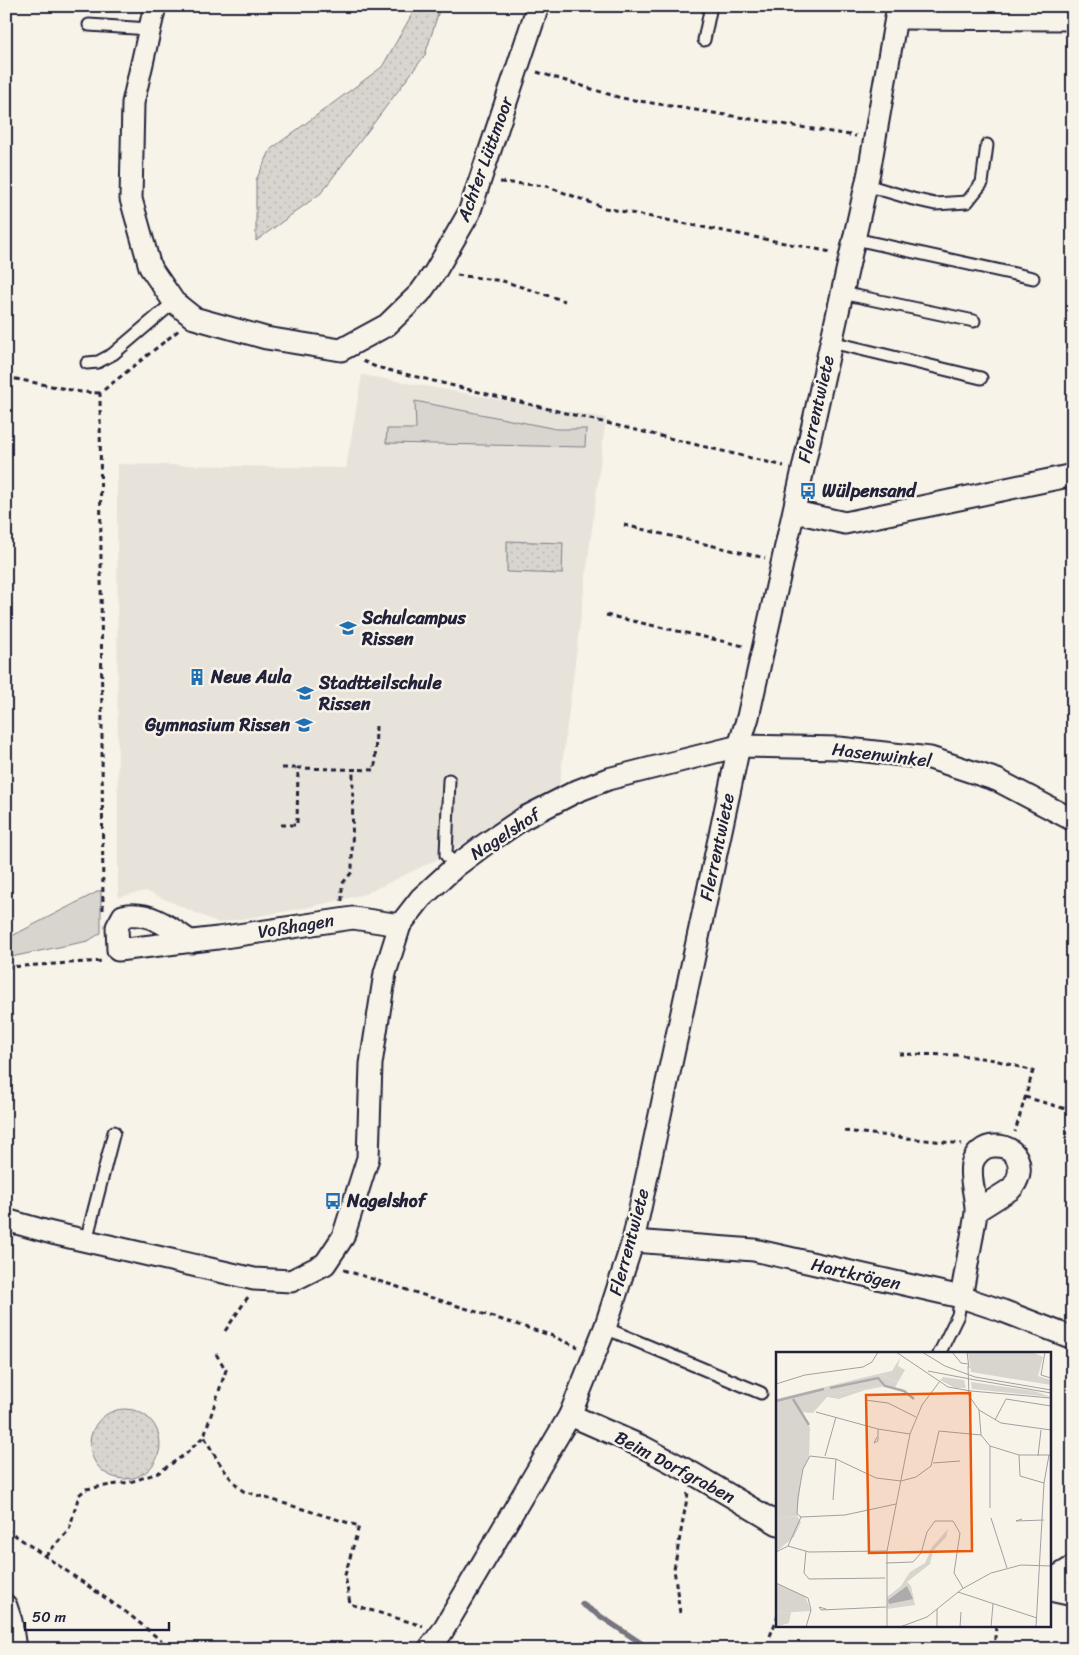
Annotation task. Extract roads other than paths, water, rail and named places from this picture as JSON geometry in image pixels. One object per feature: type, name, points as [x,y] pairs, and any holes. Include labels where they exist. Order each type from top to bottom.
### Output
[{"type":"street","points":[[155,6],[133,103],[131,199],[150,267],[174,302]]},
{"type":"street","name":"Achter Lüttmoor","points":[[174,302],[194,318],[266,338],[340,350],[387,325],[420,292],[435,272],[469,213],[538,6]]},
{"type":"street","points":[[898,12],[1073,19]]},
{"type":"street","name":"Flerrentwiete","points":[[429,1649],[442,1632],[570,1415],[604,1328],[632,1242],[739,746],[748,718],[853,248],[898,12]]},
{"type":"street","points":[[795,512],[845,523],[1073,475]]},
{"type":"street","name":"Hasenwinkel","points":[[739,746],[839,748],[930,758],[997,780],[1073,820]]},
{"type":"street","name":"Nagelshof","points":[[6,1220],[86,1241],[254,1279],[291,1281],[325,1264],[343,1237],[368,1158],[372,1064],[385,973],[400,925],[421,898],[456,866],[484,845],[524,818],[577,791],[608,779],[739,746]]},
{"type":"street","name":"Voßhagen","points":[[191,942],[152,918],[132,914],[123,916],[117,927],[118,950],[191,942],[353,918],[400,925]]},
{"type":"street","points":[[961,1298],[976,1211],[972,1165],[978,1153],[987,1147],[1002,1146],[1009,1149],[1020,1166],[1016,1184],[976,1211]]},
{"type":"street","name":"Hartkrögen","points":[[632,1242],[754,1250],[961,1298],[1003,1311],[1073,1338]]},
{"type":"street","name":"Beim Dorfgraben","points":[[570,1415],[643,1447],[692,1473],[776,1523]]},
{"type":"street","points":[[1052,1580],[1073,1567]]},
{"type":"street","points":[[1052,1590],[1073,1595]]},
{"type":"street","points":[[6,1606],[11,1621],[15,1649]]},
{"type":"lane","points":[[704,40],[711,6]]},
{"type":"lane","points":[[89,25],[149,29]]},
{"type":"lane","points":[[866,185],[935,204],[967,202],[982,183],[987,145]]},
{"type":"lane","points":[[853,248],[1033,278]]},
{"type":"lane","points":[[842,292],[974,321]]},
{"type":"lane","points":[[87,363],[98,362],[113,354],[174,302]]},
{"type":"lane","points":[[831,342],[981,378]]},
{"type":"lane","points":[[449,780],[446,855],[456,866]]},
{"type":"lane","points":[[86,1241],[114,1132]]},
{"type":"lane","points":[[940,1352],[958,1315],[961,1298]]},
{"type":"lane","points":[[604,1328],[760,1392]]},
{"type":"waterway","points":[[582,1604],[650,1649]]},
{"type":"place","name":"Wülpensand","points":[[808,491]]},
{"type":"place","name":"Schulcampus Rissen","points":[[348,628]]},
{"type":"place","name":"Neue Aula","points":[[197,677]]},
{"type":"place","name":"Stadtteilschule Rissen","points":[[305,693]]},
{"type":"place","name":"Gymnasium Rissen","points":[[304,725]]},
{"type":"place","name":"Nagelshof","points":[[333,1201]]}]
